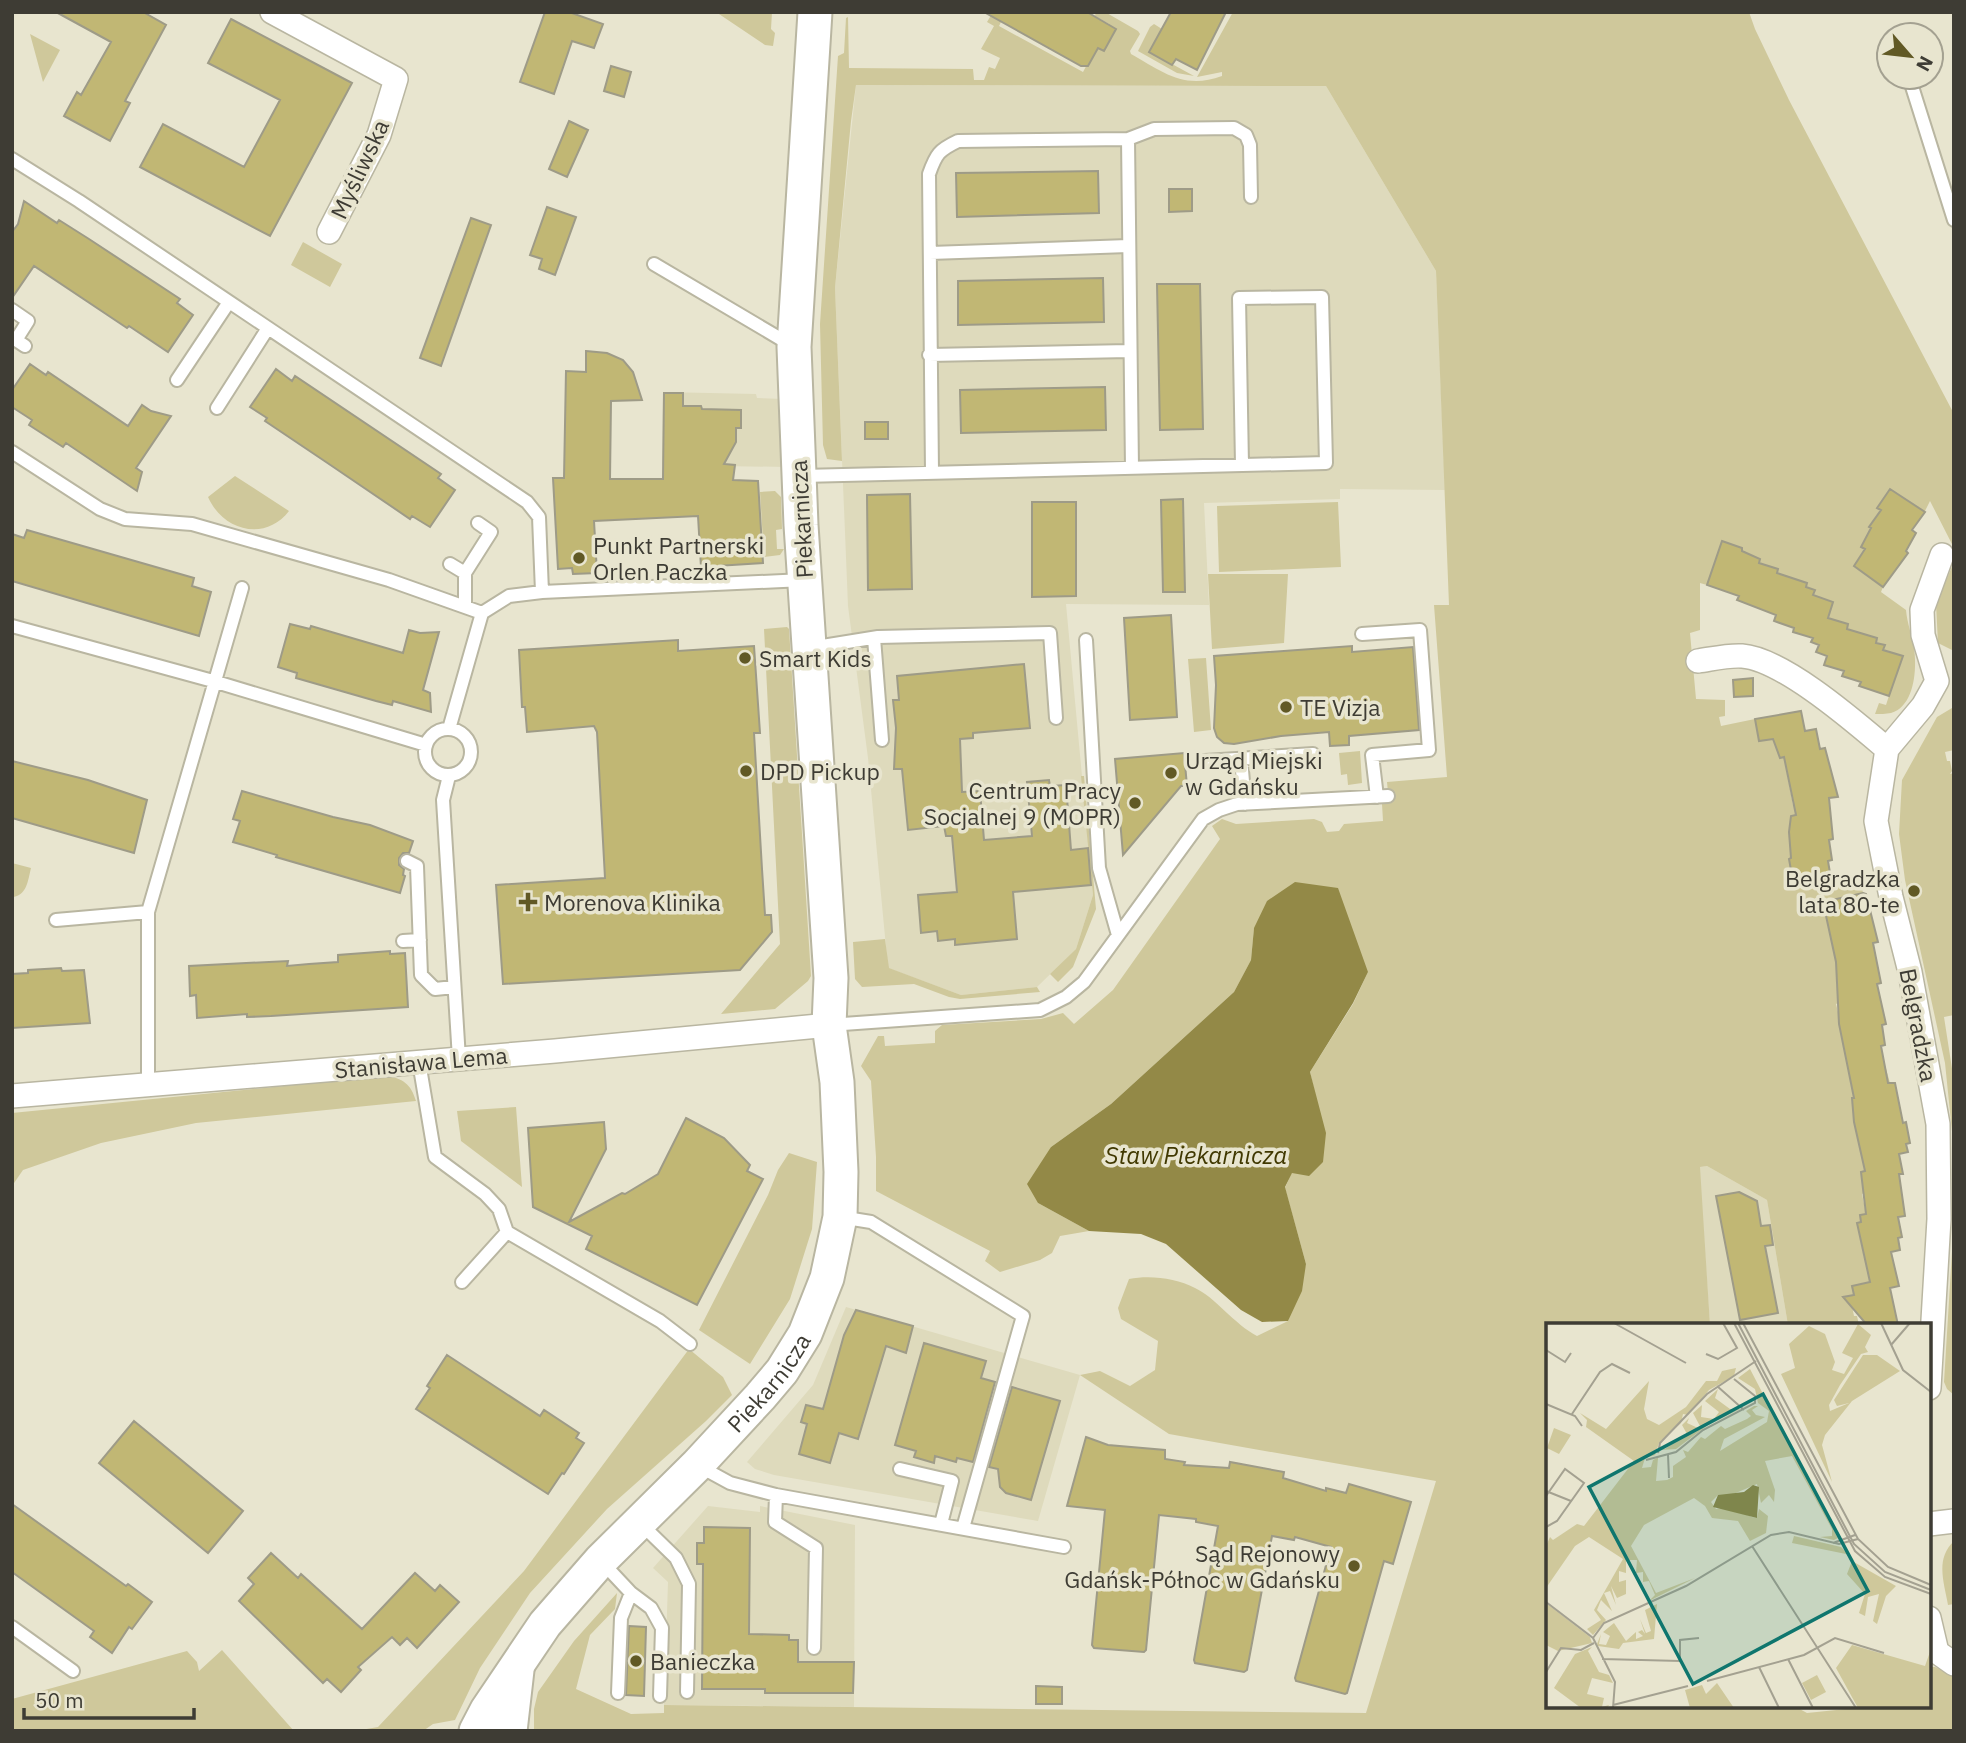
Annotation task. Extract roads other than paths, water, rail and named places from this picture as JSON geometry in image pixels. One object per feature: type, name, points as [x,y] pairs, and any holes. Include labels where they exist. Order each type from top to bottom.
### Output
[{"type":"street","name":"Myśliwska","points":[[272,12],[396,79],[379,135],[328,232]]},
{"type":"street","name":"Piekarnicza","points":[[476,1731],[545,1624],[600,1561],[697,1465],[767,1388],[798,1346],[827,1279],[839,1217],[841,1172],[836,1059],[829,1025],[831,978],[804,580],[794,347],[815,12]]},
{"type":"street","points":[[1699,661],[1742,656],[1765,662],[1811,688],[1887,749],[1945,684],[1923,635],[1922,610],[1942,555]]},
{"type":"street","name":"Belgradzka","points":[[1887,749],[1875,821],[1910,972],[1938,1124],[1940,1219],[1931,1357]]},
{"type":"street","name":"Stanisława Lema","points":[[12,1096],[829,1025]]},
{"type":"street","points":[[1931,1524],[1954,1521]]},
{"type":"street","points":[[1931,1625],[1940,1657]]},
{"type":"street","name":"Piekarnicza","points":[[510,1731],[517,1664]]},
{"type":"lane","points":[[1913,91],[1954,220]]},
{"type":"lane","points":[[932,472],[929,174],[935,156],[944,148],[958,141],[1128,139],[1154,129],[1234,128],[1246,135],[1250,145],[1251,197]]},
{"type":"lane","points":[[1128,139],[1132,468]]},
{"type":"lane","points":[[12,159],[79,201],[527,502],[539,517],[542,592]]},
{"type":"lane","points":[[930,253],[1128,246]]},
{"type":"lane","points":[[654,264],[794,347]]},
{"type":"lane","points":[[798,476],[1326,463],[1322,297],[1239,299],[1242,465]]},
{"type":"lane","points":[[177,380],[229,302]]},
{"type":"lane","points":[[12,310],[28,321],[16,340],[25,346]]},
{"type":"lane","points":[[217,408],[268,328]]},
{"type":"lane","points":[[929,355],[1129,351]]},
{"type":"lane","points":[[12,452],[100,509],[125,519],[192,524],[389,580],[482,613]]},
{"type":"lane","points":[[465,606],[465,573],[491,532],[478,523]]},
{"type":"lane","points":[[450,564],[465,573]]},
{"type":"lane","points":[[449,729],[482,613],[509,596],[542,592],[804,580]]},
{"type":"lane","points":[[148,1084],[148,912],[242,588]]},
{"type":"lane","points":[[12,626],[213,681],[426,745]]},
{"type":"lane","points":[[829,1025],[1040,1010],[1066,997],[1084,982],[1203,819],[1219,810],[1245,804],[1382,797],[1372,754],[1429,750],[1421,644],[1419,630],[1362,634]]},
{"type":"lane","points":[[809,648],[874,638],[1050,633],[1056,718]]},
{"type":"lane","points":[[874,638],[881,740]]},
{"type":"lane","points":[[1086,640],[1099,868],[1118,934]]},
{"type":"lane","points":[[449,729],[464,735],[469,741],[472,757],[464,771],[449,776],[441,775],[429,766],[425,752],[426,745],[435,733],[449,729]]},
{"type":"lane","points":[[1205,761],[1313,754]]},
{"type":"lane","points":[[1241,759],[1245,804]]},
{"type":"lane","points":[[449,776],[443,800],[459,1059]]},
{"type":"lane","points":[[407,861],[417,866],[421,975],[435,989],[454,987]]},
{"type":"lane","points":[[56,920],[148,912]]},
{"type":"lane","points":[[403,941],[420,940]]},
{"type":"lane","points":[[419,1062],[435,1157],[499,1209],[507,1232],[660,1321],[690,1344]]},
{"type":"lane","points":[[839,1217],[871,1222],[1023,1316],[963,1528]]},
{"type":"lane","points":[[463,1282],[507,1232]]},
{"type":"lane","points":[[697,1465],[730,1483],[776,1495],[1065,1547]]},
{"type":"lane","points":[[900,1469],[952,1481],[941,1524]]},
{"type":"lane","points":[[776,1495],[775,1522],[816,1548],[814,1648]]},
{"type":"lane","points":[[639,1522],[676,1558],[689,1584],[687,1692]]},
{"type":"lane","points":[[600,1561],[631,1593],[651,1608],[662,1628],[660,1696]]},
{"type":"lane","points":[[618,1693],[621,1618],[631,1593]]},
{"type":"lane","points":[[12,1627],[73,1671]]},
{"type":"water","name":"Staw Piekarnicza","points":[[1295,882],[1338,888],[1368,972],[1353,1003],[1310,1072],[1326,1133],[1323,1162],[1309,1176],[1292,1173],[1285,1187],[1306,1264],[1302,1291],[1288,1321],[1262,1322],[1241,1310],[1166,1244],[1141,1234],[1089,1231],[1038,1203],[1027,1184],[1051,1147],[1111,1104],[1234,992],[1251,960],[1254,928],[1267,901]]},
{"type":"place","name":"Punkt Partnerski Orlen Paczka","points":[[579,558]]},
{"type":"place","name":"Smart Kids","points":[[745,658]]},
{"type":"place","name":"TE Vizja","points":[[1286,707]]},
{"type":"place","name":"DPD Pickup","points":[[746,771]]},
{"type":"place","name":"Urząd Miejski w Gdańsku","points":[[1171,773]]},
{"type":"place","name":"Centrum Pracy Socjalnej 9 (MOPR)","points":[[1135,803]]},
{"type":"place","name":"Belgradzka lata 80-te","points":[[1914,891]]},
{"type":"place","name":"Morenova Klinika","points":[[528,902]]},
{"type":"place","name":"Sąd Rejonowy Gdańsk-Północ w Gdańsku","points":[[1354,1566]]},
{"type":"place","name":"Banieczka","points":[[636,1661]]}]
